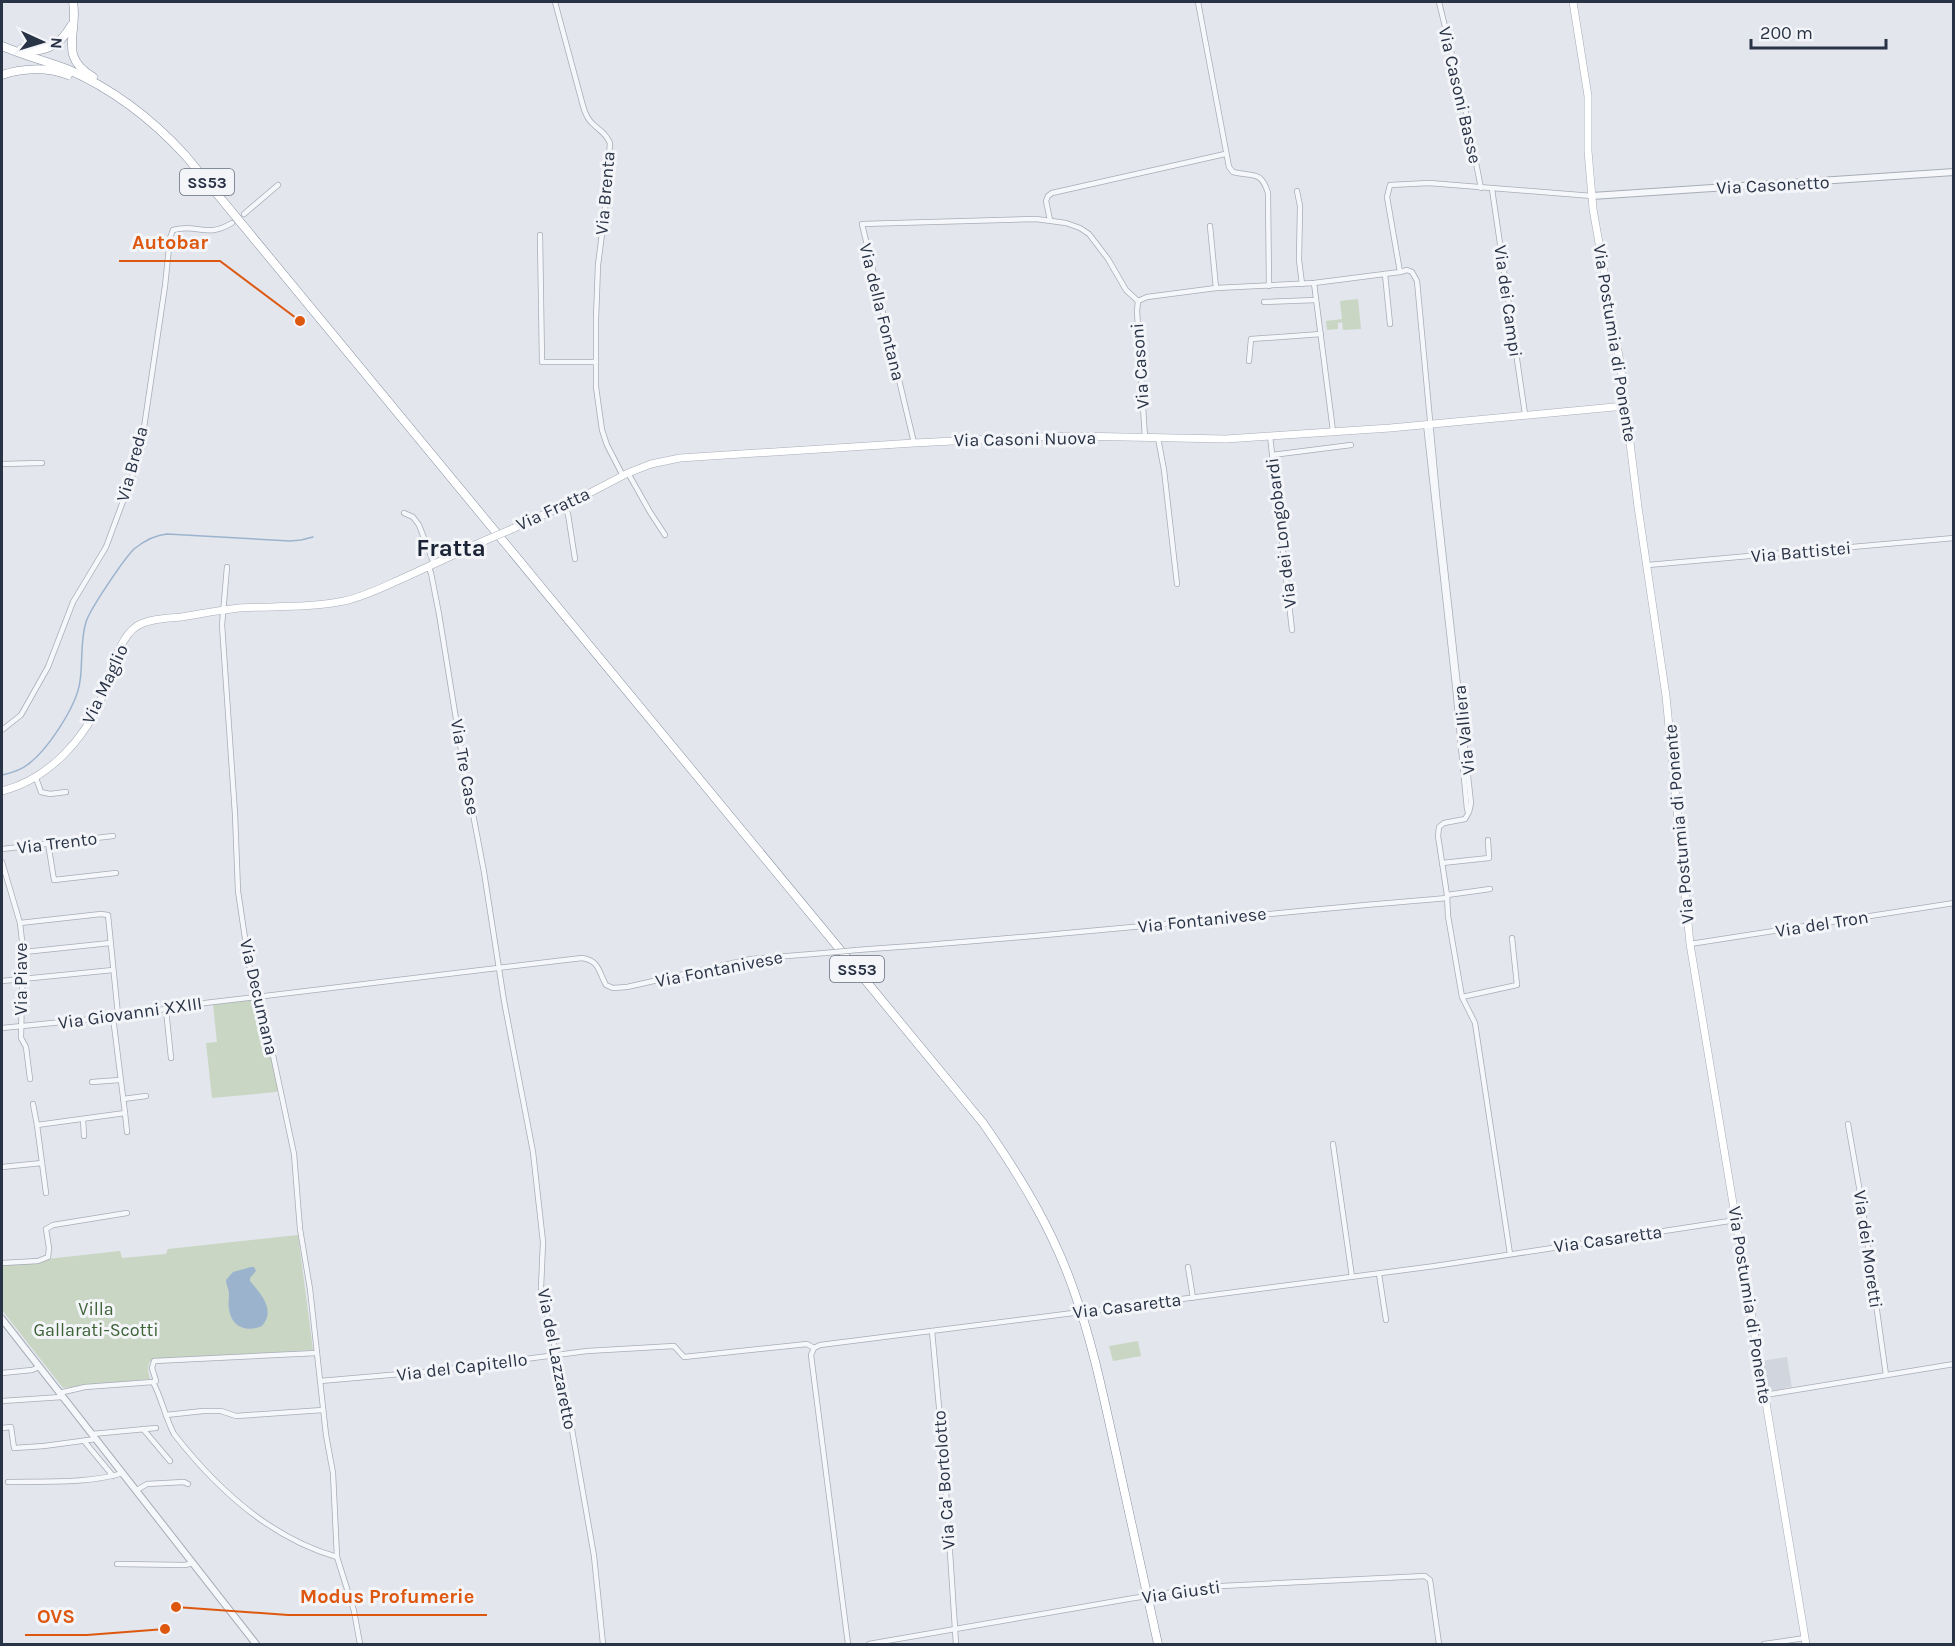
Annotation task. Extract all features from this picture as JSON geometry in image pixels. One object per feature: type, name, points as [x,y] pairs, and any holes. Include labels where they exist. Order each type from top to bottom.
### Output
[{"type":"highway","points":[[72,2],[74,20],[71,44],[74,57],[88,74],[136,104],[149,119]]},
{"type":"highway","points":[[2,44],[27,50],[45,49],[61,40],[74,20]]},
{"type":"highway","name":"SS53","points":[[2,44],[89,80],[122,98],[171,140],[958,1091],[1004,1152],[1042,1216],[1084,1318],[1102,1386],[1158,1644]]},
{"type":"highway","points":[[2,75],[13,71],[33,69],[64,73],[89,84],[149,119]]},
{"type":"main road","name":"Via Postumia di Ponente","points":[[1573,2],[1588,96],[1588,151],[1592,196],[1620,362],[1638,507],[1666,696],[1690,944],[1749,1311],[1806,1641]]},
{"type":"main road","name":"Via Casoni Nuova","points":[[892,445],[1074,436],[1226,439],[1625,406]]},
{"type":"main road","name":"Via Fratta","points":[[223,611],[347,600],[387,586],[563,506],[625,474],[651,464],[680,459],[892,445]]},
{"type":"main road","name":"Via Maglio","points":[[2,791],[36,778],[51,767],[68,749],[86,726],[102,696],[128,633],[144,623],[223,611]]},
{"type":"street","name":"Via Brenta","points":[[555,2],[583,106],[588,118],[605,134],[610,143],[598,265],[596,387],[603,430],[608,445],[625,474],[665,535]]},
{"type":"street","points":[[1198,2],[1229,167],[1233,172],[1258,175],[1264,180],[1268,193],[1269,286]]},
{"type":"street","name":"Via Casoni Basse","points":[[1439,2],[1466,113],[1481,188]]},
{"type":"street","points":[[1050,220],[1046,201],[1047,196],[1052,193],[1225,154]]},
{"type":"street","name":"Via Casonetto","points":[[1592,196],[1953,172]]},
{"type":"street","points":[[1400,272],[1387,197],[1390,185],[1429,183],[1592,196]]},
{"type":"street","points":[[244,214],[278,185]]},
{"type":"street","name":"Via dei Campi","points":[[1492,189],[1525,414]]},
{"type":"street","points":[[1298,191],[1299,260],[1302,284]]},
{"type":"street","name":"Via della Fontana","points":[[914,443],[862,224],[1050,220],[1080,228],[1089,234],[1108,259],[1126,290],[1138,301]]},
{"type":"street","name":"Via Breda","points":[[2,730],[21,715],[48,667],[73,602],[106,546],[132,477],[142,441],[170,238],[173,230],[183,227],[208,232],[222,230],[232,223]]},
{"type":"street","points":[[1210,226],[1216,288]]},
{"type":"street","points":[[540,235],[542,362],[596,362]]},
{"type":"street","name":"Via Valliera","points":[[1400,272],[1407,270],[1417,281],[1436,507],[1469,813],[1465,819],[1444,823],[1439,827],[1442,862]]},
{"type":"street","name":"Via Casoni","points":[[1145,438],[1138,301],[1147,297],[1216,288],[1314,283],[1400,272]]},
{"type":"street","points":[[1385,274],[1390,324]]},
{"type":"street","points":[[1314,283],[1333,431]]},
{"type":"street","points":[[1264,302],[1316,300]]},
{"type":"street","points":[[1250,361],[1251,339],[1321,334]]},
{"type":"street","name":"Via dei Longobardi","points":[[1270,436],[1292,630]]},
{"type":"street","points":[[1158,438],[1164,470],[1177,584]]},
{"type":"street","points":[[1272,455],[1350,446]]},
{"type":"street","points":[[2,464],[42,463]]},
{"type":"street","points":[[563,506],[568,514],[575,559]]},
{"type":"street","name":"Via Tre Case","points":[[404,513],[413,517],[419,525],[431,565],[499,968]]},
{"type":"street","name":"Via Battistei","points":[[1648,565],[1953,538]]},
{"type":"street","name":"Via Decumana","points":[[227,567],[222,634],[235,814],[237,891],[249,964],[259,997],[294,1154],[300,1229],[333,1473],[337,1532],[336,1557],[354,1611],[360,1644]]},
{"type":"street","points":[[36,778],[41,792],[50,794],[66,792]]},
{"type":"street","name":"Via Trento","points":[[2,849],[113,836]]},
{"type":"street","points":[[1488,840],[1489,858],[1442,862],[1448,916],[1462,998],[1475,1023],[1510,1254]]},
{"type":"street","points":[[48,843],[54,880],[116,873]]},
{"type":"street","name":"Via Piave","points":[[2,862],[20,923],[24,952],[25,978],[22,990],[21,1038],[26,1047],[30,1079]]},
{"type":"street","name":"Via Fontanivese","points":[[259,997],[582,958],[592,960],[599,967],[606,985],[613,988],[627,987],[751,959],[1035,937],[1447,896],[1490,889]]},
{"type":"street","name":"Via del Tron","points":[[1690,944],[1953,903]]},
{"type":"street","points":[[20,923],[108,915],[115,1016],[127,1132]]},
{"type":"street","points":[[1462,998],[1517,985],[1512,938]]},
{"type":"street","points":[[24,952],[110,943]]},
{"type":"street","name":"Via del Lazzaretto","points":[[499,968],[510,1038],[533,1152],[543,1242],[542,1288],[557,1354],[594,1556],[603,1644]]},
{"type":"street","points":[[2,981],[113,970]]},
{"type":"street","name":"Via Giovanni XXIII","points":[[2,1028],[259,997]]},
{"type":"street","points":[[166,1010],[171,1058]]},
{"type":"street","points":[[92,1082],[121,1082]]},
{"type":"street","points":[[123,1099],[146,1096]]},
{"type":"street","points":[[33,1104],[45,1193]]},
{"type":"street","points":[[37,1125],[125,1113]]},
{"type":"street","points":[[83,1119],[84,1136]]},
{"type":"street","name":"Via dei Moretti","points":[[1848,1124],[1862,1204],[1886,1375]]},
{"type":"street","points":[[1333,1144],[1352,1277]]},
{"type":"street","points":[[2,1167],[42,1163]]},
{"type":"street","points":[[2,1263],[38,1261],[48,1257],[46,1229],[53,1225],[127,1213]]},
{"type":"street","name":"Via Casaretta","points":[[814,1348],[820,1345],[876,1337],[1378,1274],[1736,1220]]},
{"type":"street","points":[[1188,1267],[1193,1298]]},
{"type":"street","points":[[1378,1274],[1386,1320]]},
{"type":"street","points":[[2,1319],[256,1644]]},
{"type":"street","name":"Via Ca' Bortolotto","points":[[932,1331],[944,1461],[956,1644]]},
{"type":"street","name":"Via del Capitello","points":[[320,1381],[424,1372],[557,1354],[658,1346],[674,1346],[684,1357],[807,1344],[814,1348]]},
{"type":"street","points":[[814,1348],[811,1355],[848,1644]]},
{"type":"street","points":[[153,1382],[156,1381],[152,1368],[154,1361],[317,1353]]},
{"type":"street","points":[[1765,1395],[1953,1364]]},
{"type":"street","points":[[2,1373],[32,1370],[39,1367]]},
{"type":"street","points":[[2,1401],[61,1395],[85,1387],[153,1382]]},
{"type":"street","points":[[153,1382],[174,1434],[220,1487],[287,1537],[314,1551],[336,1557]]},
{"type":"street","points":[[166,1414],[203,1411],[236,1416],[323,1410]]},
{"type":"street","points":[[2,1428],[11,1426],[14,1448],[84,1441],[94,1437],[156,1428]]},
{"type":"street","points":[[143,1429],[170,1461]]},
{"type":"street","points":[[84,1441],[113,1476]]},
{"type":"street","points":[[8,1482],[56,1481],[123,1473]]},
{"type":"street","points":[[137,1490],[147,1484],[184,1482],[188,1484]]},
{"type":"street","points":[[117,1564],[193,1563]]},
{"type":"street","name":"Via Giusti","points":[[869,1644],[1201,1587],[1425,1576],[1430,1580],[1439,1644]]},
{"type":"street","points":[[1764,1644],[1806,1641]]},
{"type":"shaded area","points":[[1787,1357],[1792,1388],[1770,1391],[1766,1388],[1761,1361]]},
{"type":"green space","points":[[1358,299],[1361,329],[1343,330],[1342,322],[1338,323],[1338,329],[1327,330],[1326,321],[1342,319],[1340,301]]},
{"type":"green space","points":[[250,1000],[256,1002],[279,1089],[276,1092],[212,1098],[206,1043],[217,1042],[213,1004]]},
{"type":"green space","name":"Villa Gallarati-Scotti","points":[[298,1235],[313,1350],[159,1359],[149,1362],[150,1379],[63,1388],[2,1310],[2,1264],[120,1251],[122,1258],[166,1254],[168,1249]]},
{"type":"green space","points":[[1138,1341],[1141,1356],[1113,1361],[1109,1346]]},
{"type":"water","points":[[254,1267],[256,1271],[250,1281],[265,1302],[268,1314],[262,1326],[251,1329],[236,1324],[230,1315],[226,1280],[233,1272]]},
{"type":"waterway","points":[[2,775],[27,765],[52,739],[60,727],[78,691],[86,622],[108,584],[134,549],[153,537],[167,534],[290,541],[313,537]]},
{"type":"place","name":"Autobar","points":[[300,321]]},
{"type":"place","name":"Modus Profumerie","points":[[176,1607]]},
{"type":"place","name":"OVS","points":[[165,1629]]},
{"type":"district","name":"Fratta","points":[[451,548]]}]
